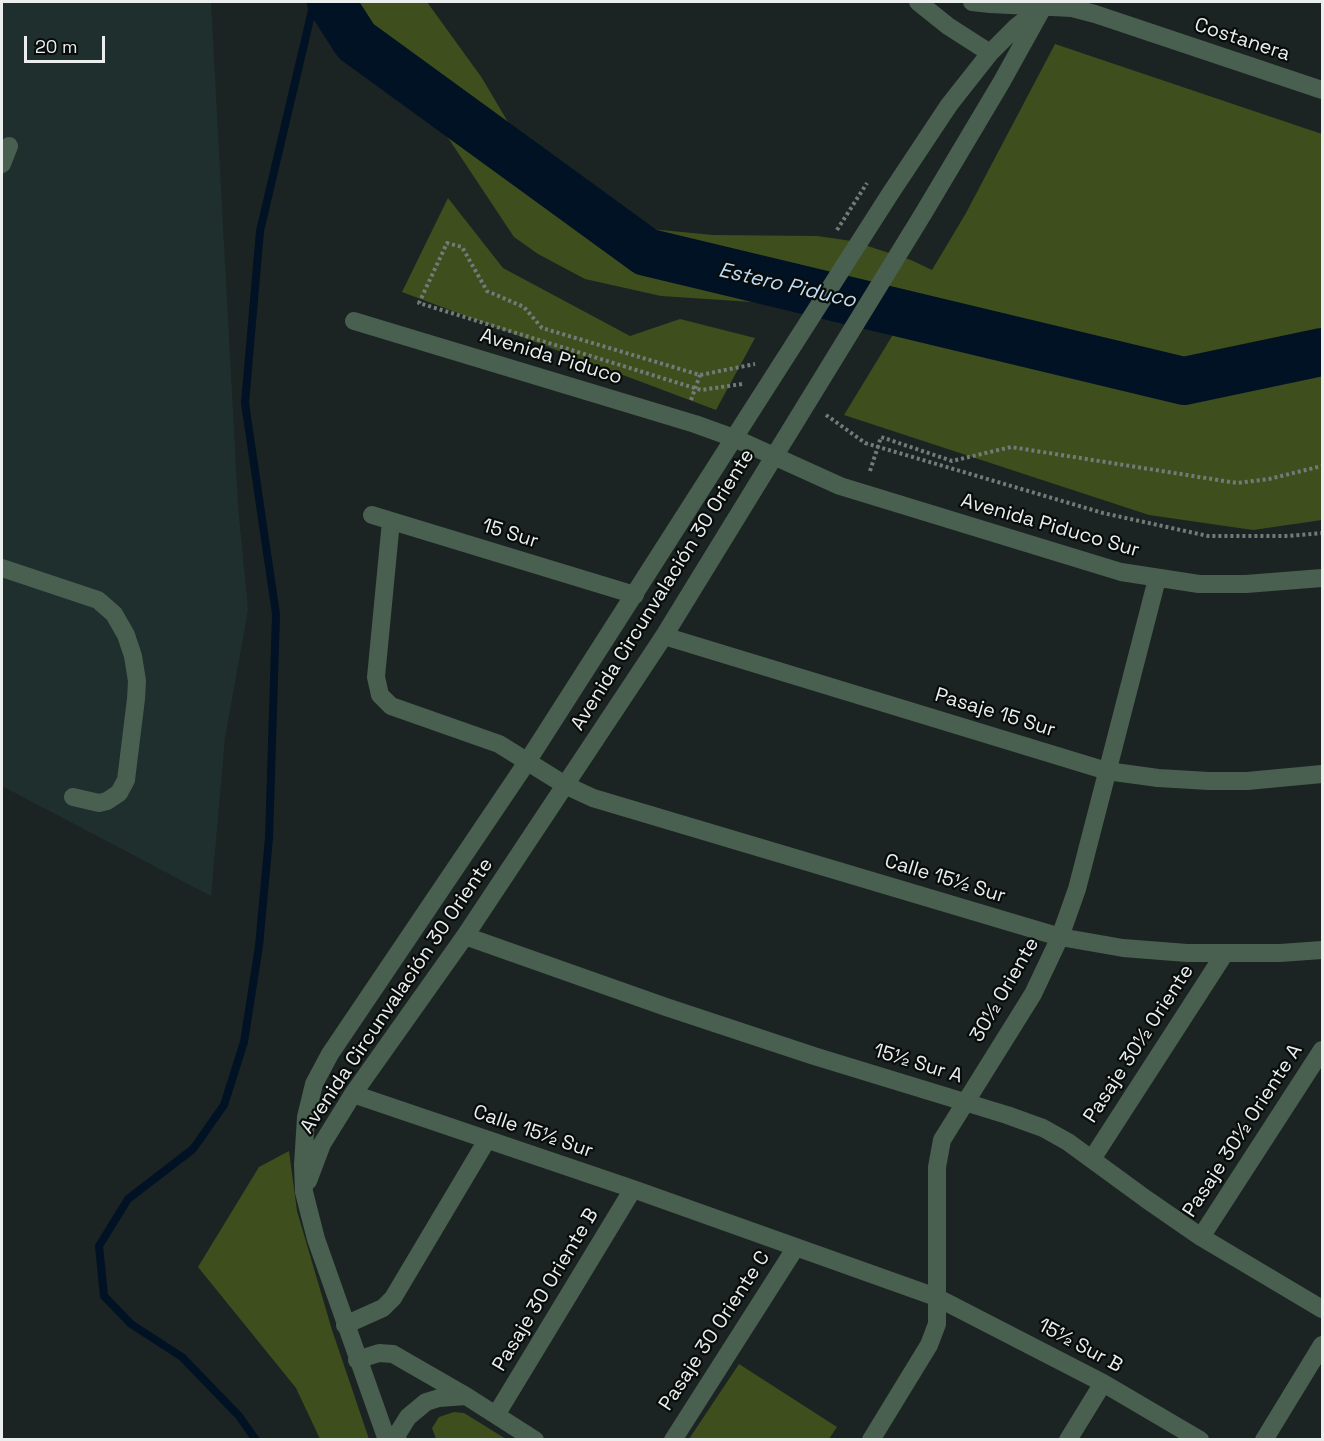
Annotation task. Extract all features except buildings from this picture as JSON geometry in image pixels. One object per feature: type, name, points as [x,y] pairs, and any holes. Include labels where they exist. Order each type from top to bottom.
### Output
[{"type":"street","points":[[918,2],[948,26],[990,53]]},
{"type":"street","name":"Costanera","points":[[972,2],[1045,3],[1072,8],[1323,90]]},
{"type":"street","name":"Avenida Circunvalación 30 Oriente","points":[[387,1440],[316,1239],[304,1192],[306,1117],[314,1084],[330,1054],[527,762],[949,105],[990,53],[1045,3]]},
{"type":"street","name":"Avenida Circunvalación 30 Oriente","points":[[304,1192],[321,1144],[353,1094],[465,936],[664,636],[923,214],[1001,83],[1045,3]]},
{"type":"street","points":[[2,164],[9,146]]},
{"type":"street","name":"Avenida Piduco","points":[[354,321],[695,424],[775,455]]},
{"type":"street","name":"Avenida Piduco Sur","points":[[775,455],[840,486],[1089,563],[1157,579],[1199,585],[1246,585],[1323,578]]},
{"type":"street","name":"15 Sur","points":[[372,515],[635,595]]},
{"type":"street","name":"Calle 15½ Sur","points":[[391,520],[376,677],[380,695],[391,706],[499,744],[565,785],[605,801],[1060,937],[1123,948],[1225,953],[1323,950]]},
{"type":"street","points":[[2,568],[98,600],[114,614],[126,634],[137,681],[126,780],[119,793],[107,801],[99,803],[73,797]]},
{"type":"street","name":"30½ Oriente","points":[[871,1440],[929,1345],[938,1324],[936,1297],[937,1167],[942,1140],[1033,994],[1060,937],[1077,889],[1157,579]]},
{"type":"street","name":"Pasaje 15 Sur","points":[[664,636],[1107,771],[1158,778],[1209,781],[1247,781],[1323,774]]},
{"type":"street","name":"15½ Sur A","points":[[465,936],[804,1053],[1043,1128],[1068,1142],[1201,1237],[1323,1309]]},
{"type":"street","name":"Pasaje 30½ Oriente","points":[[1092,1159],[1225,953]]},
{"type":"street","name":"Pasaje 30½ Oriente A","points":[[1201,1237],[1323,1050]]},
{"type":"street","name":"Calle 15½ Sur","points":[[353,1094],[633,1189],[936,1297]]},
{"type":"street","points":[[345,1325],[383,1308],[393,1298],[487,1140]]},
{"type":"street","name":"Pasaje 30 Oriente B","points":[[496,1415],[633,1189]]},
{"type":"street","name":"Pasaje 30 Oriente C","points":[[673,1440],[796,1247]]},
{"type":"street","name":"15½ Sur B","points":[[936,1297],[1103,1383],[1200,1440]]},
{"type":"street","points":[[1264,1440],[1323,1345]]},
{"type":"street","points":[[357,1360],[379,1353],[393,1354],[466,1396],[535,1440]]},
{"type":"street","points":[[1068,1440],[1103,1383]]},
{"type":"street","points":[[397,1440],[398,1433],[408,1417],[426,1402],[439,1398],[466,1396]]},
{"type":"path","points":[[756,364],[700,375],[542,328],[524,307],[487,291],[462,247],[447,243],[419,303],[701,390],[740,384],[767,386]]},
{"type":"path","points":[[808,402],[865,443],[1103,513],[1208,536],[1288,536],[1323,533]]},
{"type":"path","points":[[862,470],[870,472],[881,437],[952,462],[1011,447],[1237,483],[1269,479],[1323,465]]},
{"type":"shaded area","points":[[2,2],[211,2],[238,506],[248,610],[225,738],[211,896],[2,786]]},
{"type":"green space","points":[[351,2],[427,2],[482,78],[515,134],[558,194],[640,228],[713,235],[817,236],[852,241],[911,260],[932,270],[966,213],[1055,44],[1322,134],[1322,520],[1253,530],[1149,515],[844,415],[897,328],[752,302],[661,296],[585,279],[538,254],[514,237],[387,46]]},
{"type":"green space","points":[[448,198],[503,268],[630,336],[680,319],[755,338],[716,410],[402,292]]},
{"type":"green space","points":[[289,1151],[297,1211],[332,1330],[369,1439],[320,1439],[296,1388],[198,1267],[259,1167]]},
{"type":"green space","points":[[739,1364],[837,1427],[829,1439],[689,1439]]},
{"type":"green space","points":[[454,1412],[464,1413],[506,1439],[436,1439],[432,1428],[439,1417]]},
{"type":"waterway","points":[[256,1440],[239,1416],[182,1357],[131,1324],[104,1296],[99,1246],[128,1199],[193,1149],[224,1105],[244,1042],[259,946],[269,838],[276,614],[245,403],[260,231],[314,2]]},
{"type":"waterway","name":"Estero Piduco","points":[[331,2],[356,41],[646,252],[1184,381],[1322,352]]}]
